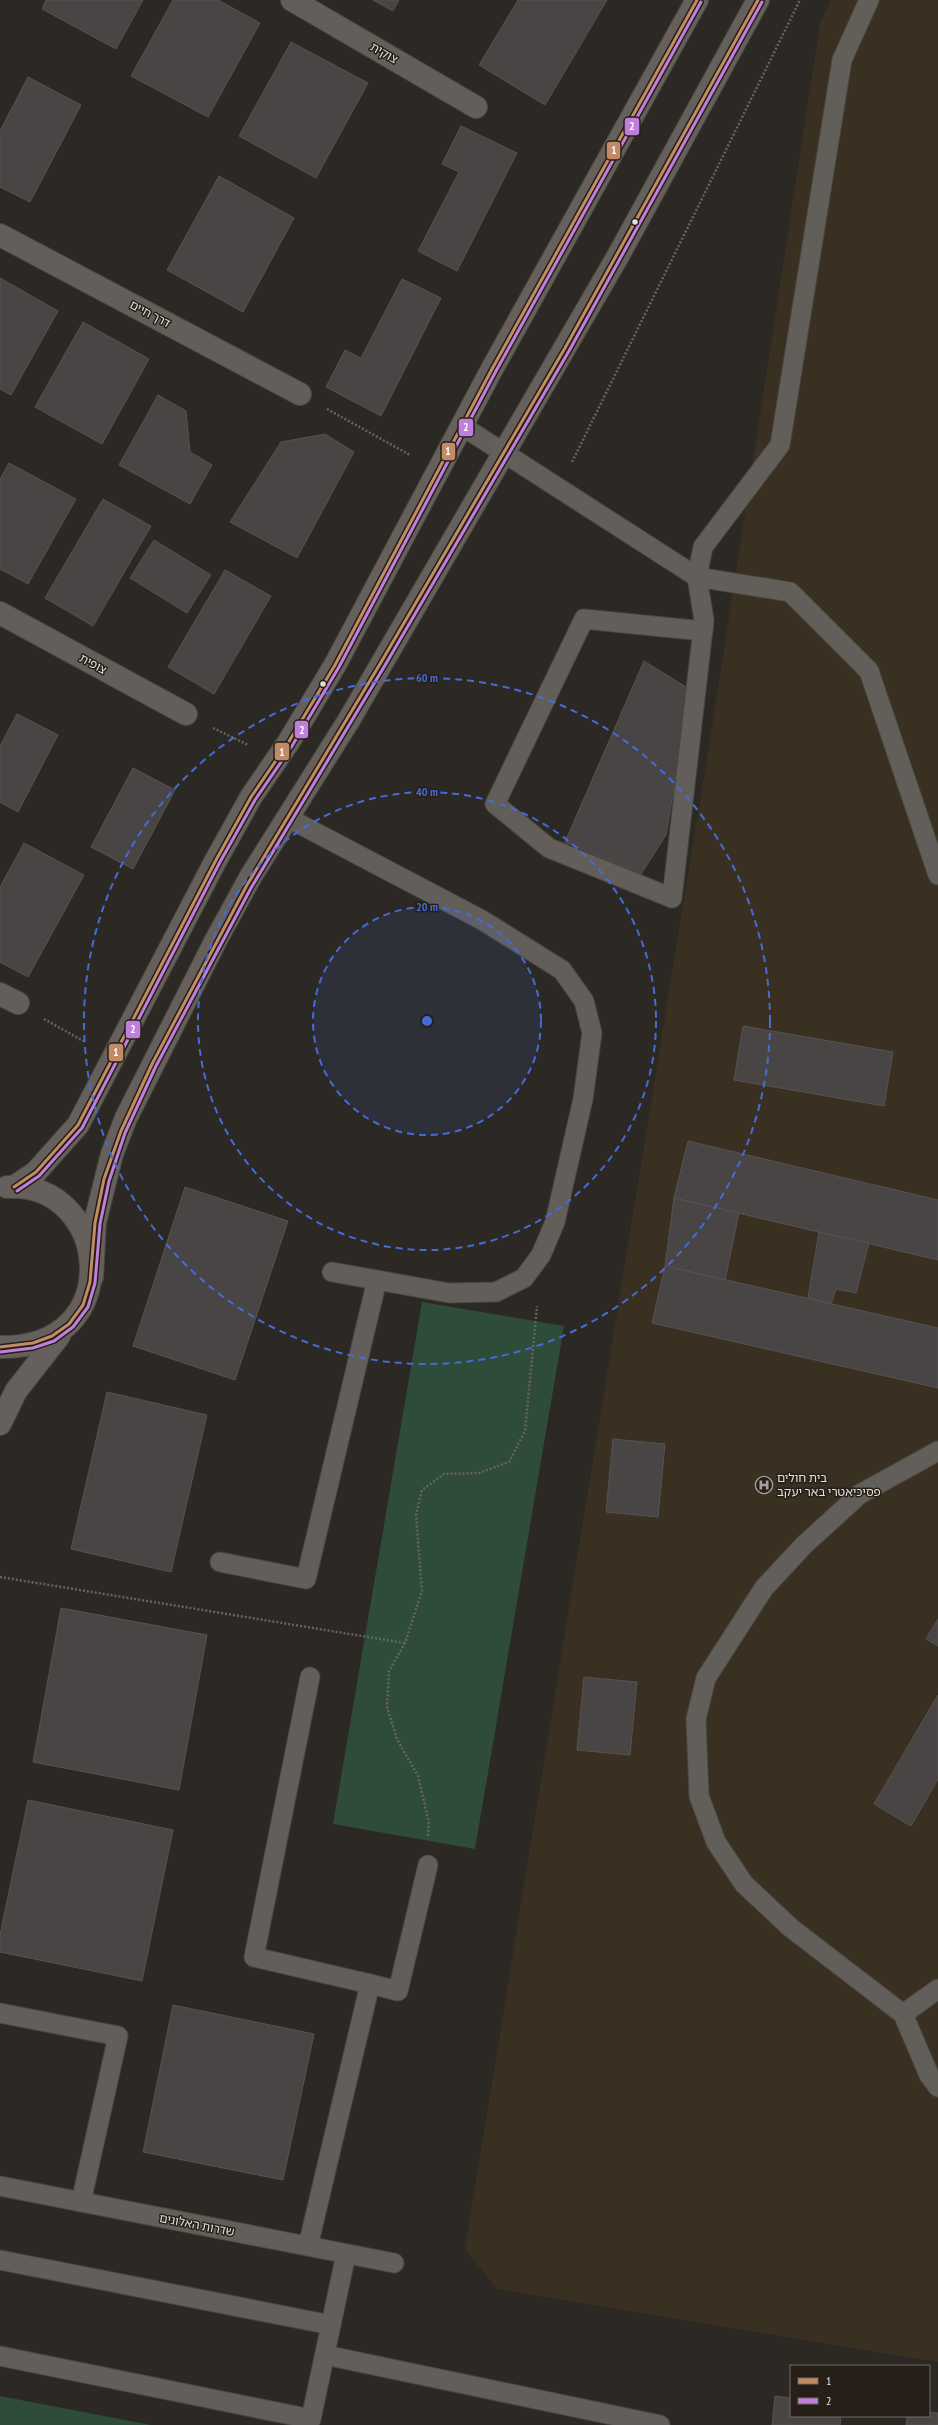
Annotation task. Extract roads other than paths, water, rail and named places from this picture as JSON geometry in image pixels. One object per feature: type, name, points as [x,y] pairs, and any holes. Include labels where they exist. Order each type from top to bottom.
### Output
[{"type":"main road","points":[[7,1187],[36,1172],[66,1141],[78,1125],[220,854],[252,797],[335,665],[462,426],[697,0]]},
{"type":"main road","points":[[0,1424],[16,1391],[77,1314],[87,1296],[92,1278],[95,1222],[102,1188],[112,1154],[126,1118],[223,928],[251,876],[349,720],[618,256],[758,0]]},
{"type":"main road","points":[[7,1187],[40,1192],[63,1206],[81,1226],[91,1251],[92,1278]]},
{"type":"main road","points":[[0,1347],[22,1347],[43,1342],[62,1330],[77,1314]]},
{"type":"street","name":"צוקית","points":[[292,0],[476,107]]},
{"type":"street","name":"דרך חיים","points":[[0,235],[300,394]]},
{"type":"street","name":"צופית","points":[[0,613],[186,714]]},
{"type":"lane","points":[[704,620],[672,898],[549,848],[495,804],[584,619],[703,631],[704,620],[697,577],[703,547],[780,445],[842,60],[869,0]]},
{"type":"lane","points":[[462,426],[697,577],[790,592],[869,671],[936,865]]},
{"type":"lane","points":[[288,818],[482,920],[562,970],[584,1001],[592,1032],[583,1099],[554,1222],[541,1255],[524,1278],[496,1292],[449,1293],[332,1272]]},
{"type":"lane","points":[[220,1562],[306,1579],[377,1280]]},
{"type":"lane","points":[[938,1451],[860,1494],[804,1545],[764,1588],[706,1678],[696,1719],[699,1796],[716,1842],[744,1884],[791,1928],[903,2014],[929,2075],[938,2087]]},
{"type":"lane","points":[[310,1677],[254,1957],[398,1991],[428,1865]]},
{"type":"lane","points":[[308,2246],[370,1984]]},
{"type":"lane","points":[[903,2014],[938,1989]]},
{"type":"lane","points":[[0,2013],[118,2036],[81,2202]]},
{"type":"lane","name":"שדרות האלונים","points":[[0,2186],[394,2263]]},
{"type":"lane","points":[[0,2356],[310,2419],[346,2254]]},
{"type":"lane","points":[[0,2260],[331,2325]]},
{"type":"lane","points":[[325,2355],[660,2425]]},
{"type":"place","name":"בית חולים פסיכיאטרי באר יעקב","points":[[764,1485]]}]
